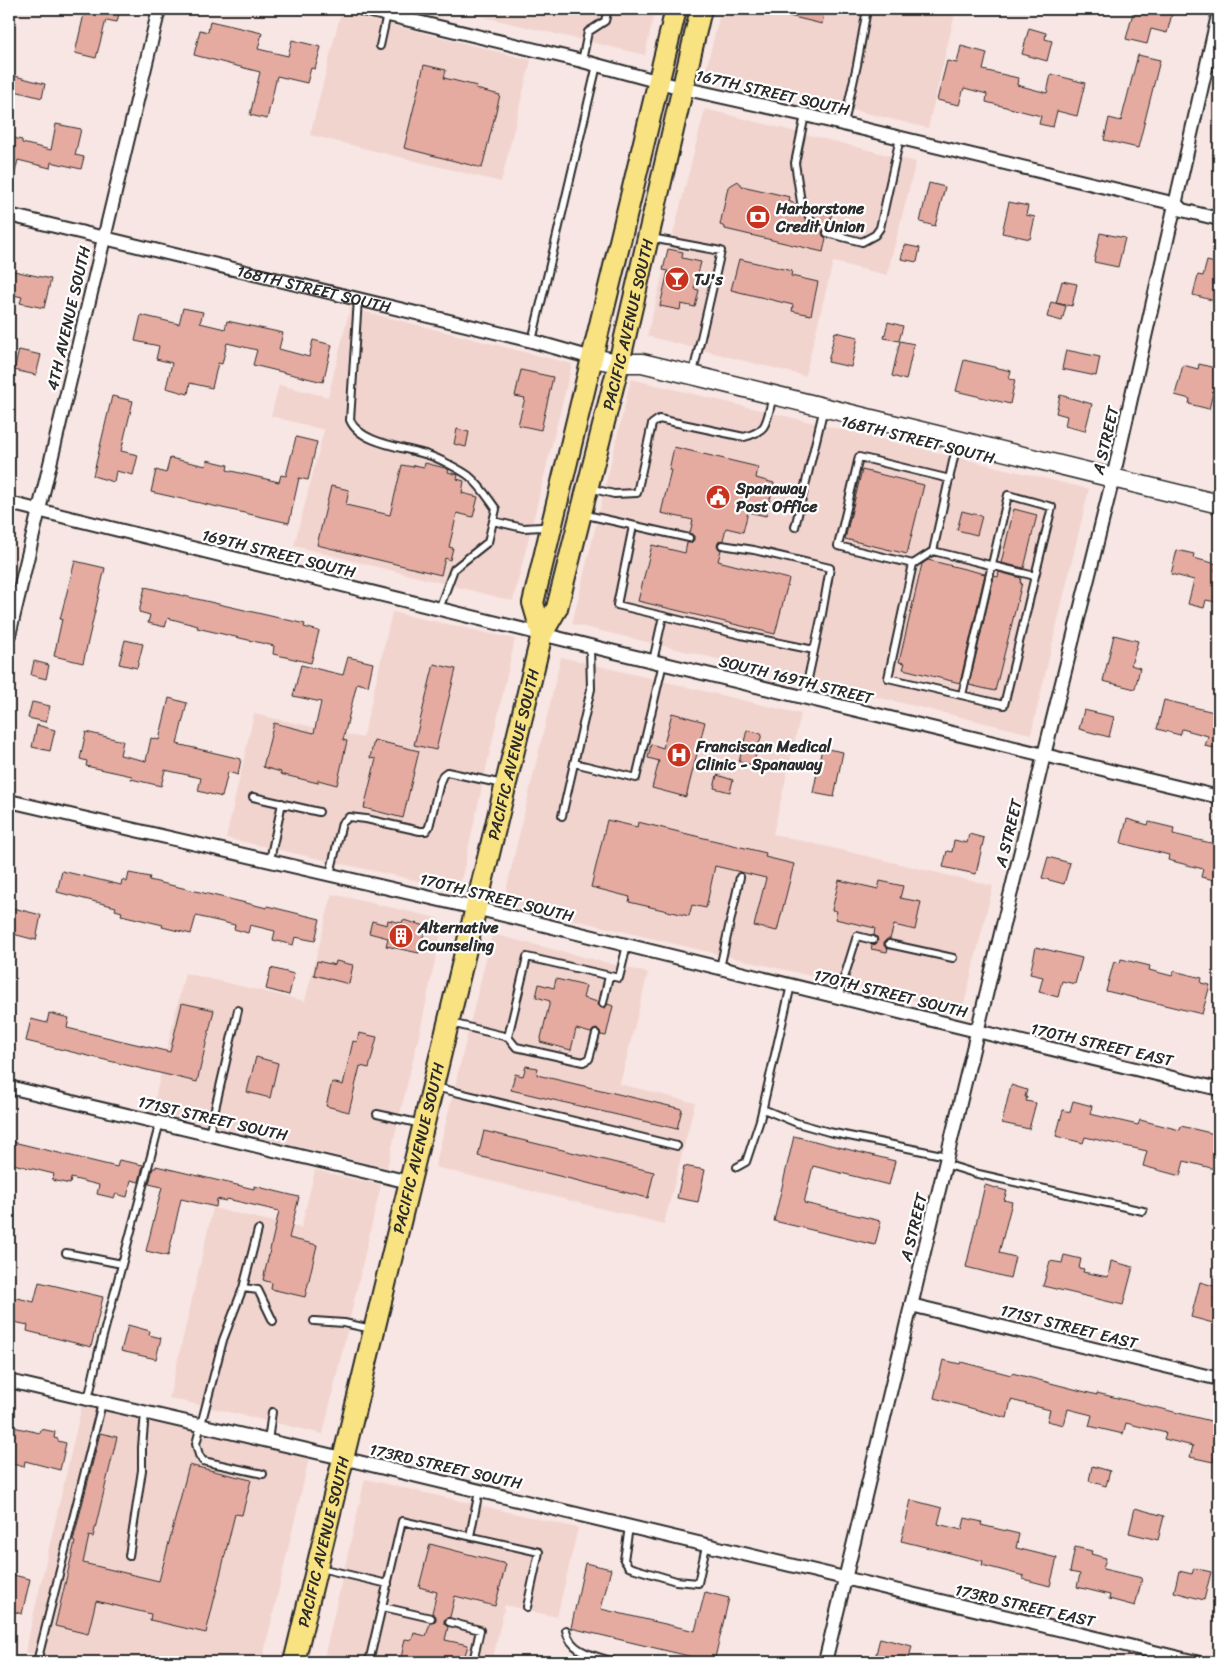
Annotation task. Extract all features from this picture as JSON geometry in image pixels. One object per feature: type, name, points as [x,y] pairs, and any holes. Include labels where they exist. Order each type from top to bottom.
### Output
[{"type":"main road","name":"PACIFIC AVENUE SOUTH","points":[[542,634],[533,604],[676,9]]},
{"type":"main road","name":"PACIFIC AVENUE SOUTH","points":[[294,1662],[542,634],[557,608],[619,364],[701,9]]},
{"type":"street","name":"4TH AVENUE SOUTH","points":[[9,635],[159,9]]},
{"type":"street","name":"167TH STREET SOUTH","points":[[364,9],[582,61],[682,88],[844,124],[1176,204],[1182,210],[1219,219]]},
{"type":"street","name":"A STREET","points":[[825,1662],[1044,755],[1112,482],[1219,11]]},
{"type":"street","name":"168TH STREET SOUTH","points":[[9,215],[532,341],[592,358],[619,364],[642,363],[692,375],[1112,482],[1219,513]]},
{"type":"street","name":"168TH STREET SOUTH","points":[[619,364],[638,374],[956,448],[1112,482]]},
{"type":"street","points":[[1112,482],[1219,504]]},
{"type":"street","name":"169TH STREET SOUTH","points":[[9,504],[542,634]]},
{"type":"street","name":"SOUTH 169TH STREET","points":[[542,634],[1219,797]]},
{"type":"street","name":"170TH STREET SOUTH","points":[[9,801],[475,908],[977,1031]]},
{"type":"street","name":"170TH STREET EAST","points":[[977,1031],[1219,1089]]},
{"type":"street","name":"171ST STREET SOUTH","points":[[9,1087],[409,1182]]},
{"type":"street","name":"171ST STREET EAST","points":[[911,1305],[1219,1379]]},
{"type":"street","name":"173RD STREET SOUTH","points":[[9,1381],[342,1458],[845,1579]]},
{"type":"street","name":"173RD STREET EAST","points":[[845,1579],[1196,1662]]},
{"type":"lane","points":[[582,61],[588,32],[605,21],[608,9]]},
{"type":"lane","points":[[844,124],[867,9]]},
{"type":"lane","points":[[380,46],[387,14]]},
{"type":"lane","points":[[532,341],[597,65]]},
{"type":"lane","points":[[805,115],[795,163],[801,202],[810,218]]},
{"type":"lane","points":[[827,233],[862,242],[875,235],[880,228],[900,138]]},
{"type":"lane","points":[[648,237],[722,251],[692,375]]},
{"type":"lane","points":[[358,299],[350,420],[353,428],[371,439],[430,456],[468,476],[496,509],[488,542],[454,570],[439,608]]},
{"type":"lane","points":[[588,487],[614,494],[637,493],[652,424],[659,419],[744,436],[757,433],[766,423],[771,404]]},
{"type":"lane","points":[[795,527],[822,416]]},
{"type":"lane","points":[[956,448],[933,551],[913,564],[888,678],[1004,705],[1052,507],[1008,496],[962,695]]},
{"type":"lane","points":[[913,564],[838,546],[859,457],[950,478]]},
{"type":"lane","points":[[581,514],[688,538]]},
{"type":"lane","points":[[493,521],[523,528],[542,527],[551,530]]},
{"type":"lane","points":[[633,526],[618,605],[741,635],[814,650]]},
{"type":"lane","points":[[722,545],[754,550],[830,568],[804,697]]},
{"type":"lane","points":[[933,551],[1035,576]]},
{"type":"lane","points":[[574,763],[636,778],[658,662],[663,616]]},
{"type":"lane","points":[[562,816],[591,689],[590,646]]},
{"type":"lane","points":[[330,874],[342,824],[349,818],[366,819],[426,831],[429,827],[440,782],[443,775],[447,772],[505,785]]},
{"type":"lane","points":[[253,797],[318,812]]},
{"type":"lane","points":[[270,860],[282,803]]},
{"type":"lane","points":[[720,968],[740,877]]},
{"type":"lane","points":[[838,997],[857,936],[873,940]]},
{"type":"lane","points":[[889,944],[953,958]]},
{"type":"lane","points":[[508,1037],[527,957],[619,978],[627,945]]},
{"type":"lane","points":[[603,1003],[609,976]]},
{"type":"lane","points":[[737,1167],[746,1162],[763,1109],[791,986]]},
{"type":"lane","points":[[209,1134],[238,1010]]},
{"type":"lane","points":[[447,1023],[508,1037],[516,1047],[583,1062],[589,1059],[596,1034]]},
{"type":"lane","points":[[432,1086],[677,1146]]},
{"type":"lane","points":[[763,1109],[797,1123],[829,1132],[946,1160],[974,1173],[1143,1211]]},
{"type":"lane","points":[[377,1114],[423,1124]]},
{"type":"lane","points":[[88,1400],[160,1122]]},
{"type":"lane","points":[[258,1230],[243,1288],[223,1340],[196,1444],[198,1455],[203,1461],[262,1474]]},
{"type":"lane","points":[[66,1253],[122,1264]]},
{"type":"lane","points":[[243,1288],[258,1290],[273,1321]]},
{"type":"lane","points":[[314,1321],[344,1323],[373,1330]]},
{"type":"lane","points":[[37,1662],[102,1403]]},
{"type":"lane","points":[[268,1441],[272,1412]]},
{"type":"lane","points":[[129,1556],[142,1470],[145,1413]]},
{"type":"lane","points":[[470,1536],[480,1491]]},
{"type":"lane","points":[[369,1662],[402,1521],[539,1552],[527,1607]]},
{"type":"lane","points":[[629,1527],[624,1560],[629,1567],[676,1581],[698,1583],[706,1546]]},
{"type":"lane","points":[[317,1568],[388,1584]]},
{"type":"lane","points":[[383,1607],[431,1618]]},
{"type":"lane","points":[[449,1622],[480,1630],[473,1662]]},
{"type":"lane","points":[[566,1630],[567,1637],[573,1646],[581,1651],[615,1662]]},
{"type":"shaded area","points":[[450,9],[655,9],[645,55]]},
{"type":"shaded area","points":[[721,9],[956,9],[928,128],[705,74]]},
{"type":"shaded area","points":[[341,12],[531,60],[501,182],[310,135]]},
{"type":"shaded area","points":[[705,109],[916,162],[887,275],[833,262],[805,376],[647,336]]},
{"type":"shaded area","points":[[350,308],[572,364],[513,601],[294,546],[324,430],[271,416],[279,385],[328,397]]},
{"type":"shaded area","points":[[631,379],[1089,489],[1031,734],[572,624]]},
{"type":"shaded area","points":[[392,612],[515,639],[459,890],[226,838],[254,714],[363,738]]},
{"type":"shaded area","points":[[561,657],[801,714],[773,834],[993,886],[962,1012],[503,903]]},
{"type":"shaded area","points":[[332,894],[437,918],[442,927],[421,1027],[387,1168],[152,1111],[185,973],[305,1001]]},
{"type":"shaded area","points":[[492,934],[648,973],[620,1084],[695,1103],[664,1224],[435,1167]]},
{"type":"shaded area","points":[[315,1170],[381,1185],[323,1434],[169,1398],[213,1208],[301,1228]]},
{"type":"shaded area","points":[[82,1405],[309,1458],[262,1662],[71,1662],[25,1652]]},
{"type":"shaded area","points":[[365,1479],[578,1528],[557,1617],[505,1605],[492,1662],[323,1662]]},
{"type":"building","points":[[82,9],[120,9],[117,22],[106,20],[96,58],[75,53],[84,14],[81,13]]},
{"type":"building","points":[[781,9],[825,9],[822,24],[781,14]]},
{"type":"building","points":[[1134,9],[1152,9],[1172,14],[1167,33],[1151,29],[1147,44],[1126,39]]},
{"type":"building","points":[[210,21],[262,33],[258,49],[288,56],[292,40],[321,47],[315,69],[311,68],[307,83],[277,76],[267,119],[250,115],[260,72],[194,55],[200,30],[208,32]]},
{"type":"building","points":[[1029,28],[1046,33],[1045,39],[1052,41],[1047,61],[1022,54]]},
{"type":"building","points":[[961,46],[987,53],[983,70],[1018,78],[1017,85],[1047,93],[1051,74],[1085,83],[1077,116],[1057,111],[1053,127],[1039,124],[1041,116],[986,102],[987,94],[964,88],[959,105],[937,100],[947,61],[957,63]]},
{"type":"building","points":[[1138,55],[1160,60],[1138,148],[1104,140],[1109,118],[1121,121]]},
{"type":"building","points":[[424,65],[446,70],[444,78],[477,86],[476,89],[500,95],[482,168],[404,148]]},
{"type":"building","points":[[15,76],[45,84],[42,98],[11,90]]},
{"type":"building","points":[[56,124],[81,129],[75,155],[84,157],[81,169],[51,162],[50,168],[18,160],[14,176],[9,175],[9,137],[22,140],[22,143],[51,150]]},
{"type":"building","name":"Harborstone Credit Union","points":[[738,181],[742,186],[790,197],[789,201],[797,205],[808,222],[812,223],[815,219],[810,208],[832,213],[828,228],[822,232],[826,238],[823,252],[725,229],[725,227],[720,225],[728,187]]},
{"type":"building","points":[[929,183],[945,187],[935,226],[920,222]]},
{"type":"building","points":[[1009,202],[1028,206],[1026,215],[1035,217],[1030,239],[1002,233]]},
{"type":"building","points":[[1100,233],[1125,238],[1118,267],[1094,262]]},
{"type":"building","points":[[905,245],[920,248],[917,262],[901,259]]},
{"type":"building","name":"TJ's","points":[[668,249],[683,252],[682,258],[701,262],[694,289],[699,290],[695,307],[681,304],[680,310],[660,306],[668,271],[663,270]]},
{"type":"building","points":[[739,259],[792,271],[791,276],[818,282],[811,315],[792,311],[793,305],[731,290]]},
{"type":"building","points":[[1207,261],[1219,264],[1219,302],[1193,295],[1198,275],[1203,276]]},
{"type":"building","points":[[9,270],[51,279],[44,308],[20,303],[22,297],[9,294]]},
{"type":"building","points":[[1062,281],[1077,284],[1072,306],[1056,303]]},
{"type":"building","points":[[1051,302],[1066,306],[1062,321],[1047,317]]},
{"type":"building","points":[[183,308],[203,312],[200,323],[225,329],[227,321],[283,333],[279,349],[309,357],[313,340],[332,345],[323,382],[253,365],[257,350],[227,343],[222,364],[218,363],[212,388],[190,383],[188,394],[166,388],[172,363],[156,359],[159,346],[135,341],[141,315],[179,324]]},
{"type":"building","points":[[888,322],[903,326],[899,341],[884,338]]},
{"type":"building","points":[[835,332],[858,337],[851,367],[828,362]]},
{"type":"building","points":[[900,341],[914,344],[906,380],[892,376]]},
{"type":"building","points":[[19,350],[41,355],[36,375],[14,370]]},
{"type":"building","points":[[1066,350],[1100,357],[1096,376],[1062,369]]},
{"type":"building","points":[[964,360],[1011,371],[1009,379],[1015,380],[1010,404],[956,391]]},
{"type":"building","points":[[1199,364],[1219,369],[1209,409],[1189,404],[1190,399],[1175,395],[1183,365],[1198,369]]},
{"type":"building","points":[[521,370],[553,377],[541,430],[518,425],[525,398],[515,396]]},
{"type":"building","points":[[1060,395],[1092,404],[1085,431],[1065,426],[1067,416],[1056,413]]},
{"type":"building","points":[[112,396],[133,401],[121,451],[138,455],[133,475],[116,471],[114,482],[93,476]]},
{"type":"building","points":[[457,429],[469,432],[466,447],[454,444]]},
{"type":"building","points":[[296,437],[317,442],[308,480],[299,478],[289,523],[151,492],[156,470],[166,473],[170,458],[206,466],[207,460],[228,465],[227,470],[279,482],[281,475],[286,476]]},
{"type":"building","points":[[674,447],[758,467],[756,478],[774,483],[766,516],[748,512],[743,532],[726,528],[723,540],[717,545],[721,550],[718,561],[789,579],[775,634],[638,601],[652,545],[685,553],[687,543],[691,543],[694,540],[694,536],[690,533],[693,520],[661,513],[671,470],[669,470]]},
{"type":"building","points":[[425,463],[445,468],[449,470],[448,472],[458,475],[457,479],[464,481],[462,493],[478,497],[473,517],[457,513],[449,547],[453,548],[450,560],[445,558],[441,575],[317,545],[331,486],[349,490],[346,505],[390,515],[402,465],[424,467]]},
{"type":"building","points":[[862,470],[924,485],[907,554],[845,539]]},
{"type":"building","points":[[1014,509],[1037,515],[1024,568],[1001,563]]},
{"type":"building","points":[[962,511],[982,516],[977,535],[957,530]]},
{"type":"building","points":[[1177,550],[1194,554],[1193,558],[1217,564],[1215,571],[1219,572],[1219,591],[1216,602],[1206,600],[1204,608],[1188,604],[1194,580],[1171,574]]},
{"type":"building","points":[[928,560],[985,574],[960,683],[903,669],[905,663],[899,662],[922,564]]},
{"type":"building","points":[[75,561],[105,568],[83,663],[54,656],[62,619],[60,619]]},
{"type":"building","points":[[999,572],[1021,578],[1020,583],[1022,583],[995,691],[969,685],[994,576],[998,577]]},
{"type":"building","points":[[145,587],[305,624],[304,627],[319,631],[311,663],[273,654],[274,646],[197,628],[198,626],[168,618],[165,627],[148,623],[150,615],[139,612]]},
{"type":"building","points":[[1114,635],[1138,641],[1131,665],[1140,668],[1135,689],[1103,681]]},
{"type":"building","points":[[125,640],[143,644],[137,668],[119,664]]},
{"type":"building","points":[[348,657],[373,663],[368,686],[357,683],[343,740],[347,741],[337,785],[318,780],[318,783],[280,774],[281,772],[263,767],[274,723],[314,733],[321,702],[293,696],[301,665],[343,675]]},
{"type":"building","points":[[34,661],[49,665],[46,679],[31,675]]},
{"type":"building","points":[[434,664],[456,669],[436,750],[414,745]]},
{"type":"building","points":[[169,698],[187,703],[177,744],[241,759],[238,775],[228,772],[222,797],[198,791],[201,778],[165,770],[161,786],[131,779],[132,776],[86,766],[87,761],[80,759],[86,732],[123,741],[120,755],[146,761],[151,738],[159,740]]},
{"type":"building","points":[[1164,700],[1214,712],[1214,709],[1219,710],[1219,749],[1205,746],[1208,736],[1182,729],[1180,735],[1157,729]]},
{"type":"building","points":[[32,702],[50,706],[46,722],[28,718]]},
{"type":"building","points":[[1084,710],[1114,717],[1109,737],[1079,729]]},
{"type":"building","name":"Franciscan Medical Clinic - Spanaway","points":[[672,713],[705,722],[686,797],[652,788],[659,761],[648,758],[651,744],[663,748]]},
{"type":"building","points":[[37,725],[55,730],[50,751],[32,747]]},
{"type":"building","points":[[747,730],[762,734],[753,765],[739,762]]},
{"type":"building","points":[[374,740],[419,751],[403,818],[364,808],[376,759],[370,758]]},
{"type":"building","points":[[822,748],[843,752],[834,797],[813,793]]},
{"type":"building","points":[[717,775],[733,780],[730,792],[714,788]]},
{"type":"building","points":[[1127,819],[1148,825],[1149,822],[1174,828],[1173,834],[1219,845],[1219,881],[1201,877],[1203,869],[1168,860],[1169,855],[1121,843]]},
{"type":"building","points":[[607,820],[637,827],[638,822],[766,853],[765,857],[794,864],[777,931],[754,926],[766,878],[715,866],[706,908],[692,905],[689,916],[629,902],[630,897],[591,887]]},
{"type":"building","points":[[969,834],[984,838],[976,874],[943,867],[947,851],[952,852],[954,840],[967,843]]},
{"type":"building","points":[[1048,857],[1070,863],[1064,884],[1042,878]]},
{"type":"building","points":[[62,871],[121,885],[122,880],[127,882],[129,873],[150,877],[149,880],[320,919],[315,941],[295,937],[293,945],[273,940],[275,931],[250,925],[248,933],[234,929],[235,925],[196,916],[191,934],[162,927],[163,925],[121,915],[122,912],[115,910],[116,907],[57,892]]},
{"type":"building","points":[[839,880],[878,889],[880,881],[903,886],[900,898],[921,902],[915,930],[894,925],[890,939],[884,942],[884,946],[888,949],[887,952],[871,949],[872,945],[878,941],[874,935],[875,928],[835,919],[837,911],[832,910]]},
{"type":"building","points":[[9,907],[41,915],[36,940],[9,933]]},
{"type":"building","name":"Alternative Counseling","points":[[388,920],[402,923],[403,920],[426,926],[419,953],[386,946],[388,938],[369,933],[372,921],[387,925]]},
{"type":"building","points":[[1036,947],[1082,958],[1075,984],[1062,981],[1058,997],[1039,992],[1043,977],[1030,974]]},
{"type":"building","points":[[1121,959],[1150,966],[1149,970],[1172,976],[1174,971],[1202,978],[1201,983],[1210,985],[1202,1014],[1106,991],[1114,961],[1120,963]]},
{"type":"building","points":[[317,961],[335,965],[336,961],[353,965],[349,984],[314,975]]},
{"type":"building","points":[[271,968],[294,974],[289,995],[266,989]]},
{"type":"building","points":[[556,979],[586,986],[583,998],[598,1002],[601,1008],[605,1008],[608,1004],[613,1006],[606,1036],[601,1035],[597,1029],[591,1033],[576,1029],[571,1050],[540,1042],[550,1001],[536,997],[539,984],[554,988]]},
{"type":"building","points":[[182,1003],[214,1010],[197,1082],[26,1041],[31,1019],[47,1023],[49,1013],[69,1018],[67,1028],[170,1052]]},
{"type":"building","points":[[359,1033],[377,1037],[369,1068],[360,1066],[349,1112],[326,1106],[332,1082],[343,1085],[353,1041],[357,1042]]},
{"type":"building","points":[[256,1057],[278,1063],[270,1098],[247,1092]]},
{"type":"building","points":[[526,1066],[538,1068],[537,1075],[682,1109],[677,1129],[511,1090],[515,1074],[523,1076]]},
{"type":"building","points":[[1011,1085],[1027,1090],[1026,1101],[1036,1103],[1029,1129],[1002,1123]]},
{"type":"building","points":[[1073,1101],[1092,1106],[1090,1114],[1138,1125],[1140,1120],[1180,1130],[1181,1126],[1219,1135],[1219,1170],[1184,1161],[1180,1176],[1143,1166],[1147,1151],[1085,1137],[1083,1143],[1056,1136],[1063,1110],[1070,1112]]},
{"type":"building","points":[[484,1131],[654,1172],[648,1198],[478,1156]]},
{"type":"building","points":[[794,1136],[895,1161],[889,1185],[813,1166],[804,1203],[881,1221],[875,1245],[774,1221]]},
{"type":"building","points":[[9,1141],[117,1167],[119,1160],[143,1165],[139,1182],[131,1180],[127,1197],[116,1194],[114,1198],[97,1194],[99,1185],[71,1178],[70,1184],[52,1180],[54,1174],[9,1163]]},
{"type":"building","points":[[156,1166],[254,1189],[254,1186],[299,1197],[289,1238],[317,1245],[305,1297],[271,1289],[272,1283],[263,1280],[279,1211],[227,1199],[226,1201],[217,1199],[216,1207],[181,1199],[168,1256],[146,1251],[162,1187],[149,1184],[153,1168],[156,1168]]},
{"type":"building","points":[[684,1166],[705,1170],[698,1202],[677,1198]]},
{"type":"building","points":[[985,1185],[1007,1191],[1004,1200],[1012,1202],[999,1253],[1015,1257],[1010,1278],[966,1267]]},
{"type":"building","points":[[1064,1255],[1081,1259],[1079,1268],[1084,1269],[1083,1272],[1108,1277],[1111,1261],[1133,1267],[1123,1305],[1043,1286],[1050,1261],[1062,1263]]},
{"type":"building","points":[[39,1282],[103,1297],[91,1347],[27,1331],[28,1325],[9,1321],[9,1296],[34,1302]]},
{"type":"building","points":[[1200,1282],[1217,1287],[1214,1301],[1218,1302],[1213,1323],[1191,1317]]},
{"type":"building","points":[[128,1325],[150,1331],[149,1335],[161,1338],[156,1359],[121,1351]]},
{"type":"building","points":[[943,1360],[960,1364],[961,1362],[1011,1375],[1012,1373],[1219,1423],[1219,1452],[1216,1451],[1213,1462],[1190,1457],[1193,1446],[1164,1439],[1166,1433],[1126,1423],[1123,1434],[1089,1426],[1092,1415],[1068,1409],[1064,1425],[1047,1421],[1050,1410],[1011,1400],[1007,1418],[934,1398]]},
{"type":"building","points":[[9,1426],[40,1433],[41,1429],[55,1432],[54,1438],[66,1443],[60,1470],[25,1461],[24,1467],[9,1463]]},
{"type":"building","points":[[100,1433],[117,1437],[93,1537],[89,1536],[83,1563],[159,1581],[189,1465],[251,1480],[242,1515],[235,1514],[206,1633],[150,1620],[151,1614],[96,1601],[88,1634],[55,1626],[75,1542],[73,1541]]},
{"type":"building","points":[[1092,1466],[1110,1471],[1106,1486],[1089,1481]]},
{"type":"building","points":[[911,1500],[942,1508],[938,1524],[962,1530],[965,1518],[982,1522],[981,1525],[1019,1534],[1016,1548],[1057,1558],[1050,1586],[1023,1579],[1024,1576],[982,1565],[983,1561],[901,1541]]},
{"type":"building","points":[[1135,1508],[1164,1516],[1158,1540],[1129,1533]]},
{"type":"building","points":[[430,1544],[506,1564],[495,1606],[455,1596],[450,1617],[444,1620],[444,1624],[448,1627],[445,1640],[468,1645],[463,1662],[407,1662],[408,1659],[401,1658],[405,1639],[412,1640],[414,1633],[426,1636],[430,1623],[436,1620],[436,1616],[432,1613],[437,1592],[419,1587]]},
{"type":"building","points":[[1075,1547],[1092,1551],[1091,1554],[1106,1558],[1103,1569],[1142,1578],[1135,1606],[1109,1599],[1110,1595],[1077,1587],[1080,1574],[1070,1572]]},
{"type":"building","points":[[585,1563],[611,1569],[601,1609],[695,1631],[705,1592],[729,1598],[714,1662],[571,1628]]},
{"type":"building","points":[[1194,1568],[1211,1572],[1204,1600],[1174,1592],[1179,1571],[1192,1574]]},
{"type":"building","points":[[9,1574],[30,1579],[22,1614],[9,1610]]},
{"type":"building","points":[[880,1638],[912,1646],[908,1662],[874,1662]]},
{"type":"place","name":"Harborstone Credit Union","points":[[758,217]]},
{"type":"place","name":"TJ's","points":[[677,279]]},
{"type":"place","name":"Spanaway Post Office","points":[[718,497]]},
{"type":"place","name":"Franciscan Medical Clinic - Spanaway","points":[[679,755]]},
{"type":"place","name":"Alternative Counseling","points":[[401,936]]}]
